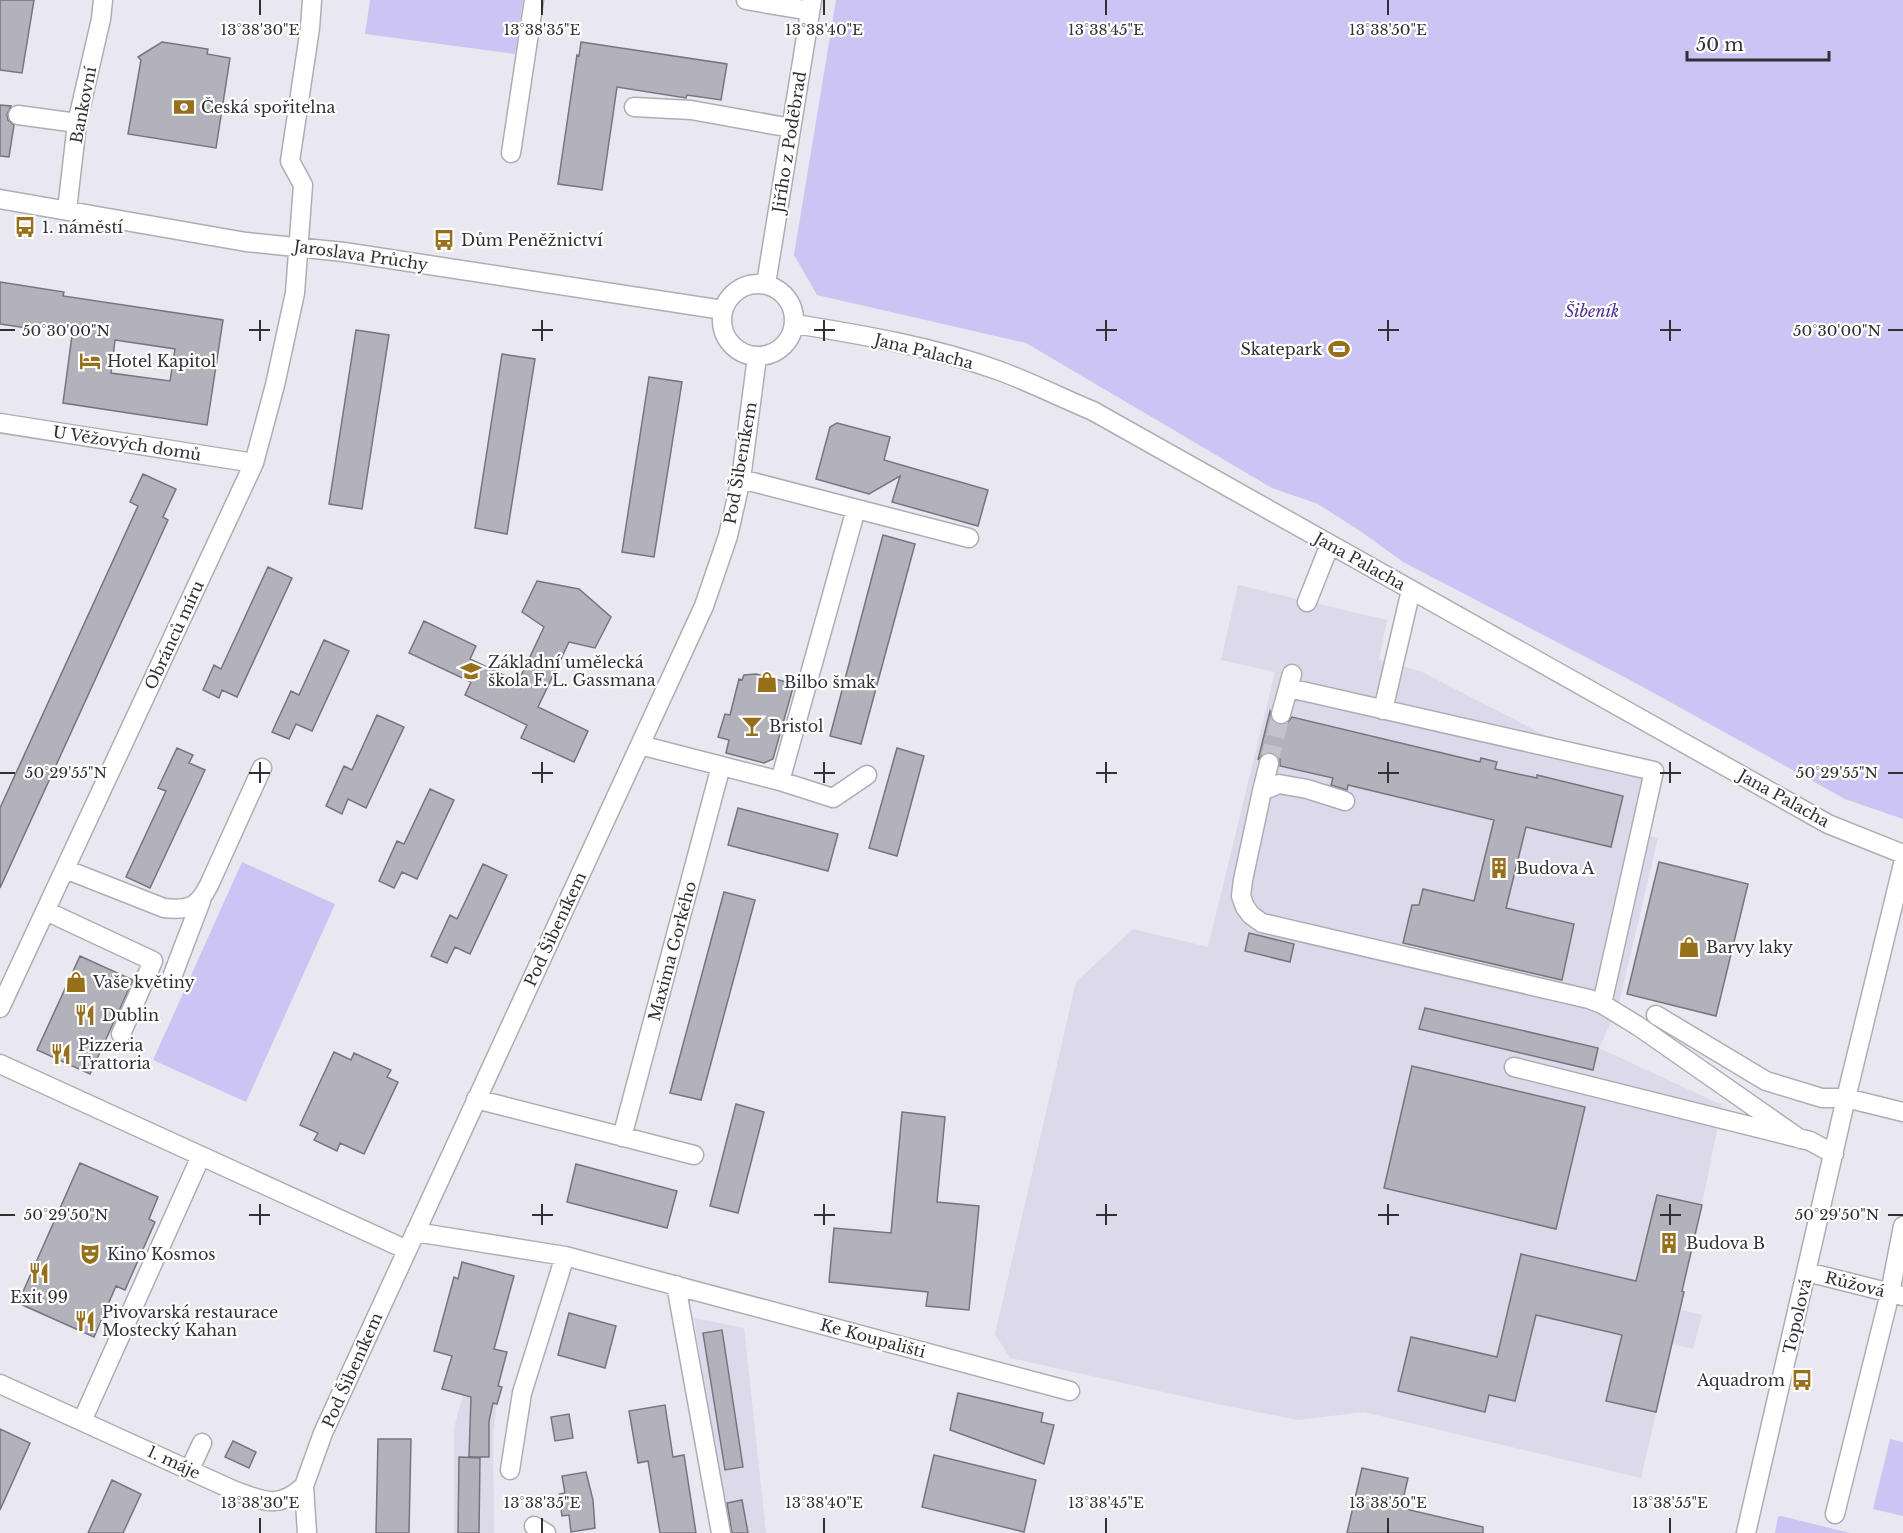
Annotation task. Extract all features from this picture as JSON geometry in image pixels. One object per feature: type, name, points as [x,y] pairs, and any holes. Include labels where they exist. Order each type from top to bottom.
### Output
[{"type":"street","name":"Bankovní","points":[[67,210],[77,123],[101,19],[103,0]]},
{"type":"street","name":"Obránců míru","points":[[0,1008],[254,463],[275,386],[295,293],[303,185],[290,161],[310,28],[312,0]]},
{"type":"street","points":[[511,153],[534,0]]},
{"type":"street","points":[[746,0],[787,7],[811,5]]},
{"type":"street","name":"Jiřího z Poděbrad","points":[[766,284],[811,5]]},
{"type":"street","points":[[634,108],[691,110],[791,128]]},
{"type":"street","points":[[18,115],[77,123]]},
{"type":"street","name":"Jaroslava Průchy","points":[[0,199],[246,242],[298,246],[723,310]]},
{"type":"street","points":[[755,283],[766,284],[776,287],[785,294],[795,313],[795,324],[786,344],[778,351],[757,357],[736,349],[729,342],[724,332],[723,310],[727,300],[744,286],[755,283]]},
{"type":"street","name":"Jana Palacha","points":[[795,324],[928,349],[1001,371],[1093,411],[1828,824],[1903,854]]},
{"type":"street","name":"Pod Šibeníkem","points":[[304,1486],[323,1433],[704,606],[728,536],[741,479],[757,357]]},
{"type":"street","name":"U Věžových domů","points":[[0,423],[254,463]]},
{"type":"street","points":[[741,479],[969,538]]},
{"type":"street","points":[[780,781],[856,509]]},
{"type":"street","points":[[1307,602],[1330,544]]},
{"type":"street","points":[[1383,710],[1411,590]]},
{"type":"street","points":[[1281,714],[1291,681],[1383,710],[1654,771],[1602,1004]]},
{"type":"street","points":[[640,745],[780,781],[833,798],[867,775]]},
{"type":"street","points":[[1269,763],[1241,896],[1251,915],[1262,923],[1589,999],[1602,1004],[1638,1026],[1800,1138]]},
{"type":"street","name":"Maxima Gorkého","points":[[622,1137],[721,766]]},
{"type":"street","points":[[172,977],[201,901],[262,768]]},
{"type":"street","points":[[1262,792],[1279,784],[1307,789],[1345,801]]},
{"type":"street","name":"Topolová","points":[[1746,1533],[1846,1098],[1903,864]]},
{"type":"street","points":[[65,868],[164,908],[177,910],[201,901]]},
{"type":"street","points":[[46,911],[153,961],[121,1034]]},
{"type":"street","points":[[1656,1015],[1766,1081],[1822,1098],[1846,1098],[1903,1112]]},
{"type":"street","points":[[0,1064],[407,1250]]},
{"type":"street","points":[[1514,1067],[1800,1138],[1834,1154]]},
{"type":"street","points":[[476,1099],[694,1155]]},
{"type":"street","points":[[82,1421],[201,1156]]},
{"type":"street","points":[[1835,1514],[1897,1295],[1903,1226]]},
{"type":"street","name":"Ke Koupališti","points":[[415,1232],[565,1256],[1070,1391]]},
{"type":"street","points":[[510,1470],[522,1393],[565,1256]]},
{"type":"street","name":"Růžová","points":[[1807,1272],[1897,1295]]},
{"type":"street","points":[[676,1285],[721,1533]]},
{"type":"street","name":"1. máje","points":[[0,1384],[262,1501],[274,1502],[292,1497],[304,1486]]},
{"type":"street","points":[[190,1469],[202,1443]]},
{"type":"street","points":[[304,1486],[307,1533]]},
{"type":"shaded area","points":[[1238,585],[1387,620],[1379,660],[1420,671],[1554,740],[1644,775],[1637,833],[1658,838],[1618,1007],[1599,1048],[1722,1105],[1682,1291],[1684,1292],[1681,1310],[1702,1315],[1693,1349],[1672,1344],[1641,1478],[1364,1412],[1298,1420],[1010,1358],[995,1334],[1076,982],[1133,929],[1208,947],[1275,672],[1221,660]]},
{"type":"shaded area","points":[[694,1318],[744,1328],[766,1533],[727,1533]]},
{"type":"shaded area","points":[[463,1395],[497,1404],[493,1433],[494,1533],[454,1533],[454,1428]]},
{"type":"green space","points":[[370,0],[523,0],[515,54],[365,34]]},
{"type":"green space","name":"Šibeník","points":[[836,0],[1903,0],[1903,819],[1845,799],[1632,681],[1403,562],[1318,504],[1272,488],[1026,343],[817,295],[794,255]]},
{"type":"green space","points":[[242,862],[335,904],[246,1102],[153,1060]]},
{"type":"green space","points":[[1890,1439],[1903,1442],[1903,1516],[1873,1509]]},
{"type":"green space","points":[[1778,1517],[1850,1533],[1775,1533]]},
{"type":"building","points":[[0,0],[34,0],[22,73],[0,70]]},
{"type":"building","points":[[162,42],[208,49],[207,54],[230,58],[216,148],[128,134],[141,60],[138,57]]},
{"type":"building","points":[[581,42],[727,64],[721,100],[687,95],[686,98],[617,87],[602,190],[558,184],[577,55],[579,56]]},
{"type":"building","points":[[0,105],[11,106],[7,114],[8,120],[14,125],[9,157],[0,156]]},
{"type":"building","name":"Hotel Kapitol","points":[[0,282],[64,292],[63,296],[223,320],[207,425],[63,403],[73,328],[41,323],[40,330],[0,324]],"holes":[[[115,340],[175,349],[170,381],[111,373]]]},
{"type":"building","points":[[356,330],[389,335],[362,509],[329,504]]},
{"type":"building","points":[[502,354],[535,359],[507,534],[475,528]]},
{"type":"building","points":[[649,377],[682,382],[654,557],[622,552]]},
{"type":"building","points":[[837,423],[890,437],[884,460],[988,490],[978,526],[892,502],[900,476],[869,494],[816,479],[830,427]]},
{"type":"building","points":[[143,474],[176,489],[163,517],[168,520],[0,888],[0,808],[138,506],[130,502]]},
{"type":"building","points":[[883,535],[915,544],[861,744],[830,736]]},
{"type":"building","points":[[268,567],[292,578],[237,697],[222,690],[219,698],[203,690],[214,665],[221,669]]},
{"type":"building","name":"Základní umělecká škola F. L. Gassmana","points":[[537,581],[579,589],[611,617],[595,648],[569,642],[538,707],[588,731],[574,762],[521,738],[527,725],[465,695],[471,682],[409,653],[424,621],[476,646],[470,659],[518,682],[544,627],[522,612]]},
{"type":"building","points":[[324,640],[349,651],[312,731],[296,724],[289,739],[272,732],[291,691],[299,695]]},
{"type":"building","name":"Bristol","points":[[756,674],[794,684],[773,759],[764,763],[726,753],[729,740],[718,737],[725,714],[730,715],[739,679],[742,680],[744,675]]},
{"type":"building","name":"Budova A","points":[[1270,711],[1273,721],[1279,725],[1288,722],[1292,717],[1480,762],[1481,758],[1497,762],[1495,769],[1537,778],[1537,775],[1623,796],[1611,847],[1526,827],[1506,908],[1574,924],[1562,980],[1403,943],[1412,905],[1419,905],[1423,889],[1474,901],[1494,820],[1348,785],[1347,790],[1331,785],[1333,778],[1280,766],[1280,759],[1272,752],[1265,752],[1258,760]]},
{"type":"building","points":[[377,715],[404,727],[366,808],[348,799],[342,814],[326,806],[344,766],[352,770]]},
{"type":"building","points":[[177,748],[193,755],[189,763],[205,770],[150,888],[126,877],[166,791],[158,788]]},
{"type":"building","points":[[897,748],[924,756],[897,856],[869,848]]},
{"type":"building","points":[[430,789],[454,800],[417,879],[402,872],[394,888],[379,881],[397,841],[404,844]]},
{"type":"building","points":[[738,808],[838,834],[828,871],[728,845]]},
{"type":"building","points":[[1659,862],[1748,884],[1716,1016],[1627,994]]},
{"type":"building","points":[[483,864],[507,875],[470,954],[455,947],[447,963],[431,956],[450,915],[457,919]]},
{"type":"building","points":[[724,892],[755,900],[701,1100],[670,1093]]},
{"type":"building","points":[[1249,933],[1294,944],[1290,962],[1245,951]]},
{"type":"building","name":"Dublin","points":[[80,956],[133,980],[90,1074],[37,1050]]},
{"type":"building","points":[[1425,1008],[1598,1048],[1593,1070],[1419,1029]]},
{"type":"building","points":[[334,1052],[351,1060],[354,1053],[391,1070],[387,1077],[398,1082],[364,1154],[340,1143],[337,1151],[314,1140],[318,1133],[300,1125]]},
{"type":"building","points":[[1412,1066],[1585,1107],[1556,1229],[1384,1188]]},
{"type":"building","points":[[736,1104],[764,1112],[738,1213],[710,1206]]},
{"type":"building","points":[[902,1112],[945,1117],[937,1202],[979,1206],[969,1310],[926,1306],[928,1292],[829,1282],[834,1228],[891,1233]]},
{"type":"building","name":"Kino Kosmos","points":[[80,1163],[158,1197],[149,1219],[155,1222],[125,1290],[116,1286],[94,1337],[18,1303]]},
{"type":"building","points":[[576,1164],[677,1191],[667,1228],[567,1202]]},
{"type":"building","points":[[1657,1195],[1702,1205],[1656,1412],[1606,1401],[1622,1335],[1536,1315],[1515,1401],[1489,1395],[1485,1412],[1398,1391],[1411,1337],[1497,1357],[1521,1254],[1636,1281]]},
{"type":"building","points":[[462,1262],[514,1276],[494,1349],[507,1352],[498,1386],[502,1387],[497,1404],[493,1403],[489,1421],[489,1457],[469,1457],[471,1397],[442,1389],[452,1356],[434,1351],[454,1277],[458,1279]]},
{"type":"building","points":[[569,1313],[616,1326],[605,1368],[558,1355]]},
{"type":"building","points":[[722,1330],[743,1467],[725,1470],[703,1333]]},
{"type":"building","points":[[958,1393],[1043,1413],[1041,1422],[1054,1425],[1044,1464],[950,1430]]},
{"type":"building","points":[[665,1405],[673,1457],[684,1455],[696,1533],[660,1533],[648,1461],[638,1463],[629,1411]]},
{"type":"building","points":[[569,1414],[573,1438],[555,1441],[551,1417]]},
{"type":"building","points":[[0,1429],[30,1443],[0,1510]]},
{"type":"building","points":[[378,1439],[411,1439],[409,1533],[376,1533]]},
{"type":"building","points":[[233,1441],[256,1452],[249,1468],[225,1457]]},
{"type":"building","points":[[934,1455],[1036,1480],[1024,1532],[922,1507]]},
{"type":"building","points":[[459,1457],[480,1458],[479,1533],[458,1533]]},
{"type":"building","points":[[1362,1468],[1408,1478],[1401,1508],[1483,1527],[1483,1533],[1347,1533]]},
{"type":"building","points":[[586,1472],[593,1500],[595,1528],[571,1532],[569,1515],[562,1516],[559,1494],[565,1493],[562,1476]]},
{"type":"building","points":[[112,1480],[141,1494],[123,1533],[88,1533]]},
{"type":"building","points":[[742,1500],[748,1533],[732,1533],[727,1503]]},
{"type":"tunnel","points":[[1269,763],[1281,714]]},
{"type":"place","name":"Česká spořitelna","points":[[184,107]]},
{"type":"place","name":"1. náměstí","points":[[25,227]]},
{"type":"place","name":"Dům Peněžnictví","points":[[444,240]]},
{"type":"place","name":"Skatepark","points":[[1339,349]]},
{"type":"place","name":"Hotel Kapitol","points":[[90,361]]},
{"type":"place","name":"Základní umělecká škola F. L. Gassmana","points":[[471,671]]},
{"type":"place","name":"Bilbo šmak","points":[[767,682]]},
{"type":"place","name":"Bristol","points":[[752,726]]},
{"type":"place","name":"Budova A","points":[[1499,868]]},
{"type":"place","name":"Barvy laky","points":[[1689,947]]},
{"type":"place","name":"Vaše květiny","points":[[76,982]]},
{"type":"place","name":"Dublin","points":[[85,1015]]},
{"type":"place","name":"Pizzeria Trattoria","points":[[61,1054]]},
{"type":"place","name":"Budova B","points":[[1669,1243]]},
{"type":"place","name":"Kino Kosmos","points":[[90,1254]]},
{"type":"place","name":"Exit 99","points":[[39,1273]]},
{"type":"place","name":"Pivovarská restaurace Mostecký Kahan","points":[[85,1321]]},
{"type":"place","name":"Aquadrom","points":[[1802,1380]]}]
